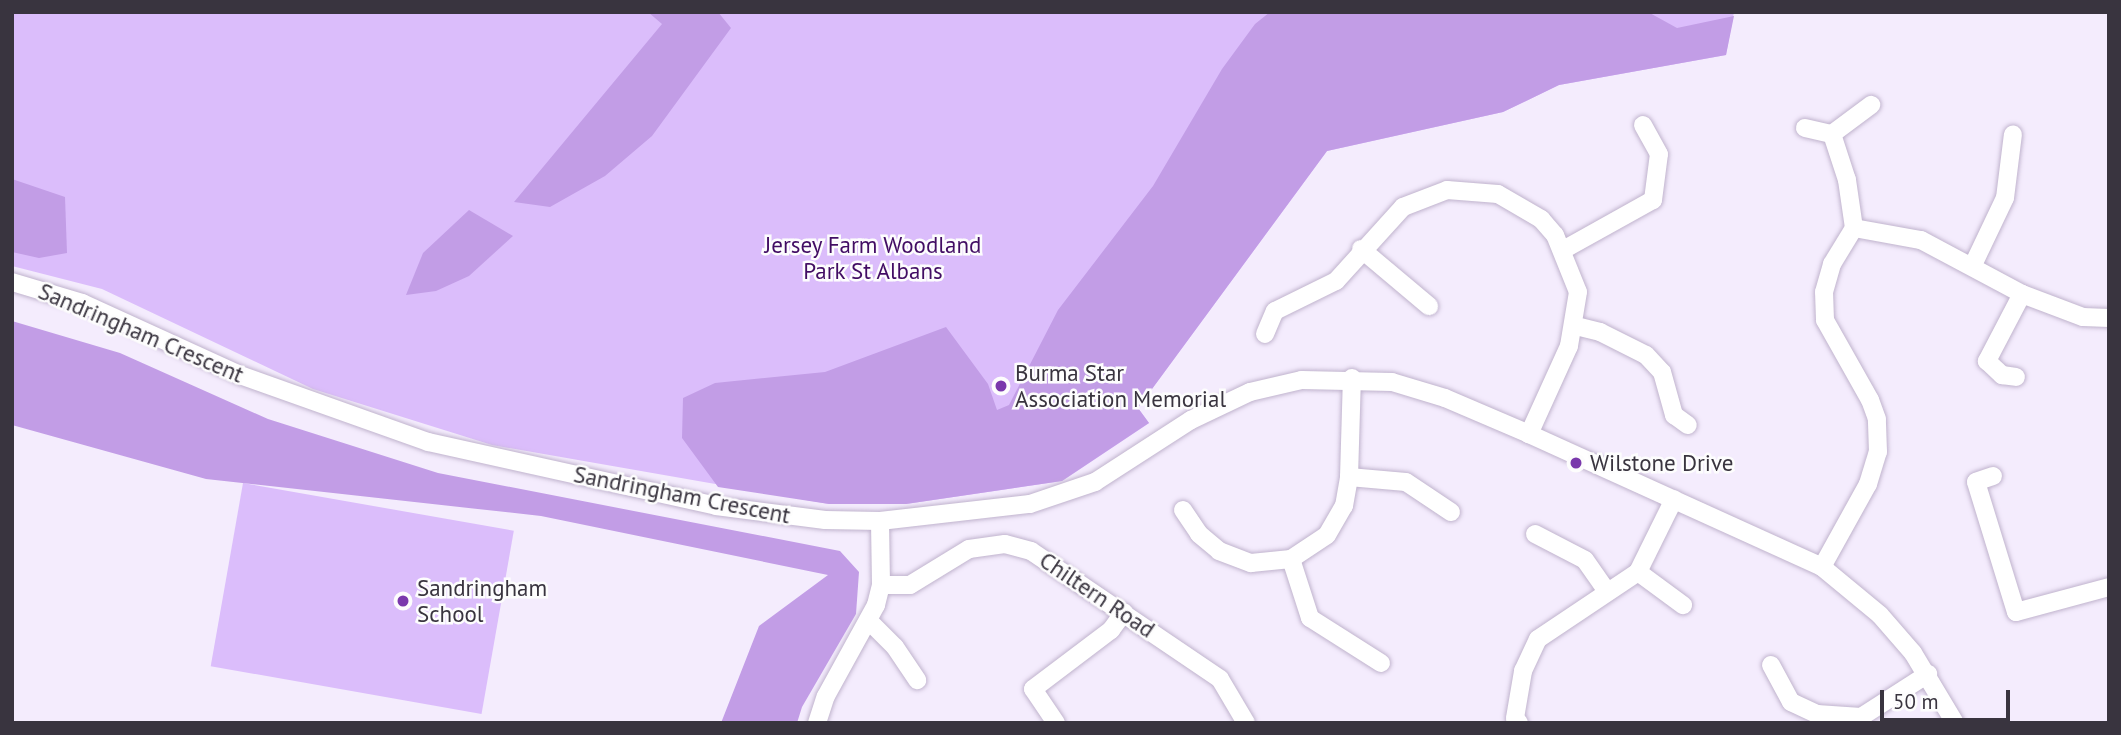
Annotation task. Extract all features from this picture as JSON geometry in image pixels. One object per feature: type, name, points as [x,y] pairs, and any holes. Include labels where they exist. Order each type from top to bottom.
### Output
[{"type":"street","points":[[1805,128],[1832,134],[1871,105]]},
{"type":"street","points":[[1563,250],[1653,200],[1659,154],[1643,125]]},
{"type":"street","points":[[1822,567],[1868,484],[1878,452],[1877,419],[1870,400],[1829,333],[1824,313],[1824,292],[1832,264],[1854,228],[1847,180],[1832,134]]},
{"type":"street","points":[[1973,265],[2005,198],[2013,134]]},
{"type":"street","points":[[1265,334],[1268,321],[1285,302],[1315,294],[1336,281],[1361,249],[1403,207],[1447,190],[1473,189],[1498,194],[1524,206],[1541,219],[1563,250],[1578,292],[1576,326],[1529,434]]},
{"type":"street","points":[[1854,228],[1920,240],[1973,265],[2022,294],[2083,317],[2109,317]]},
{"type":"street","points":[[1361,249],[1429,306]]},
{"type":"street","name":"Sandringham Crescent","points":[[12,282],[82,303],[240,375],[428,442],[716,506],[825,520],[880,521],[1053,498],[1095,482],[1191,420],[1250,392],[1302,380],[1352,378],[1392,382],[1445,398],[1529,434],[1822,567],[1880,615],[1928,674],[1955,723]]},
{"type":"street","points":[[2016,377],[2002,375],[1987,361],[2022,294]]},
{"type":"street","points":[[1576,326],[1600,332],[1646,355],[1662,372],[1674,415],[1688,425]]},
{"type":"street","points":[[1183,510],[1199,534],[1219,551],[1251,563],[1290,559],[1327,535],[1343,506],[1349,477],[1352,378]]},
{"type":"street","points":[[1993,475],[1976,482],[2016,612],[2109,587]]},
{"type":"street","points":[[1349,477],[1406,482],[1451,512]]},
{"type":"street","points":[[1512,721],[1523,671],[1538,639],[1638,572],[1674,499]]},
{"type":"street","points":[[817,723],[826,696],[870,622],[881,585],[880,521]]},
{"type":"street","points":[[1535,534],[1585,560],[1607,591]]},
{"type":"street","name":"Chiltern Road","points":[[881,585],[910,585],[969,548],[1006,544],[1042,557],[1220,679],[1246,723]]},
{"type":"street","points":[[1290,559],[1310,618],[1381,663]]},
{"type":"street","points":[[1638,572],[1683,605]]},
{"type":"street","points":[[1056,723],[1033,689],[1111,630],[1124,612]]},
{"type":"street","points":[[870,622],[895,647],[917,680]]},
{"type":"street","points":[[1771,665],[1791,702],[1816,714],[1861,720],[1928,674]]},
{"type":"green space","name":"Jersey Farm Woodland Park St Albans","points":[[12,12],[1734,12],[1726,55],[1559,85],[1503,112],[1327,151],[1138,408],[1149,423],[1062,481],[906,504],[829,504],[492,445],[313,389],[102,289],[12,266]]},
{"type":"green space","points":[[243,483],[514,531],[482,714],[211,666]]},
{"type":"shaded area","points":[[648,12],[718,12],[731,28],[652,136],[605,176],[550,207],[514,202],[662,24]]},
{"type":"shaded area","points":[[1270,12],[1648,12],[1677,28],[1734,16],[1726,55],[1559,85],[1503,112],[1327,151],[1138,408],[1149,423],[1062,481],[906,504],[829,504],[718,487],[682,438],[683,398],[715,383],[825,372],[946,327],[988,384],[997,410],[1009,405],[1058,310],[1153,186],[1222,69],[1255,24]]},
{"type":"shaded area","points":[[12,179],[65,197],[67,253],[39,258],[12,252]]},
{"type":"shaded area","points":[[469,210],[513,236],[469,276],[436,291],[406,295],[423,253]]},
{"type":"shaded area","points":[[12,321],[120,353],[268,419],[438,473],[840,551],[859,572],[856,614],[802,707],[797,723],[721,723],[759,626],[828,575],[541,516],[206,479],[12,425]]},
{"type":"place","name":"Burma Star Association Memorial","points":[[1001,386]]},
{"type":"place","name":"Wilstone Drive","points":[[1576,463]]},
{"type":"place","name":"Sandringham School","points":[[403,601]]}]
